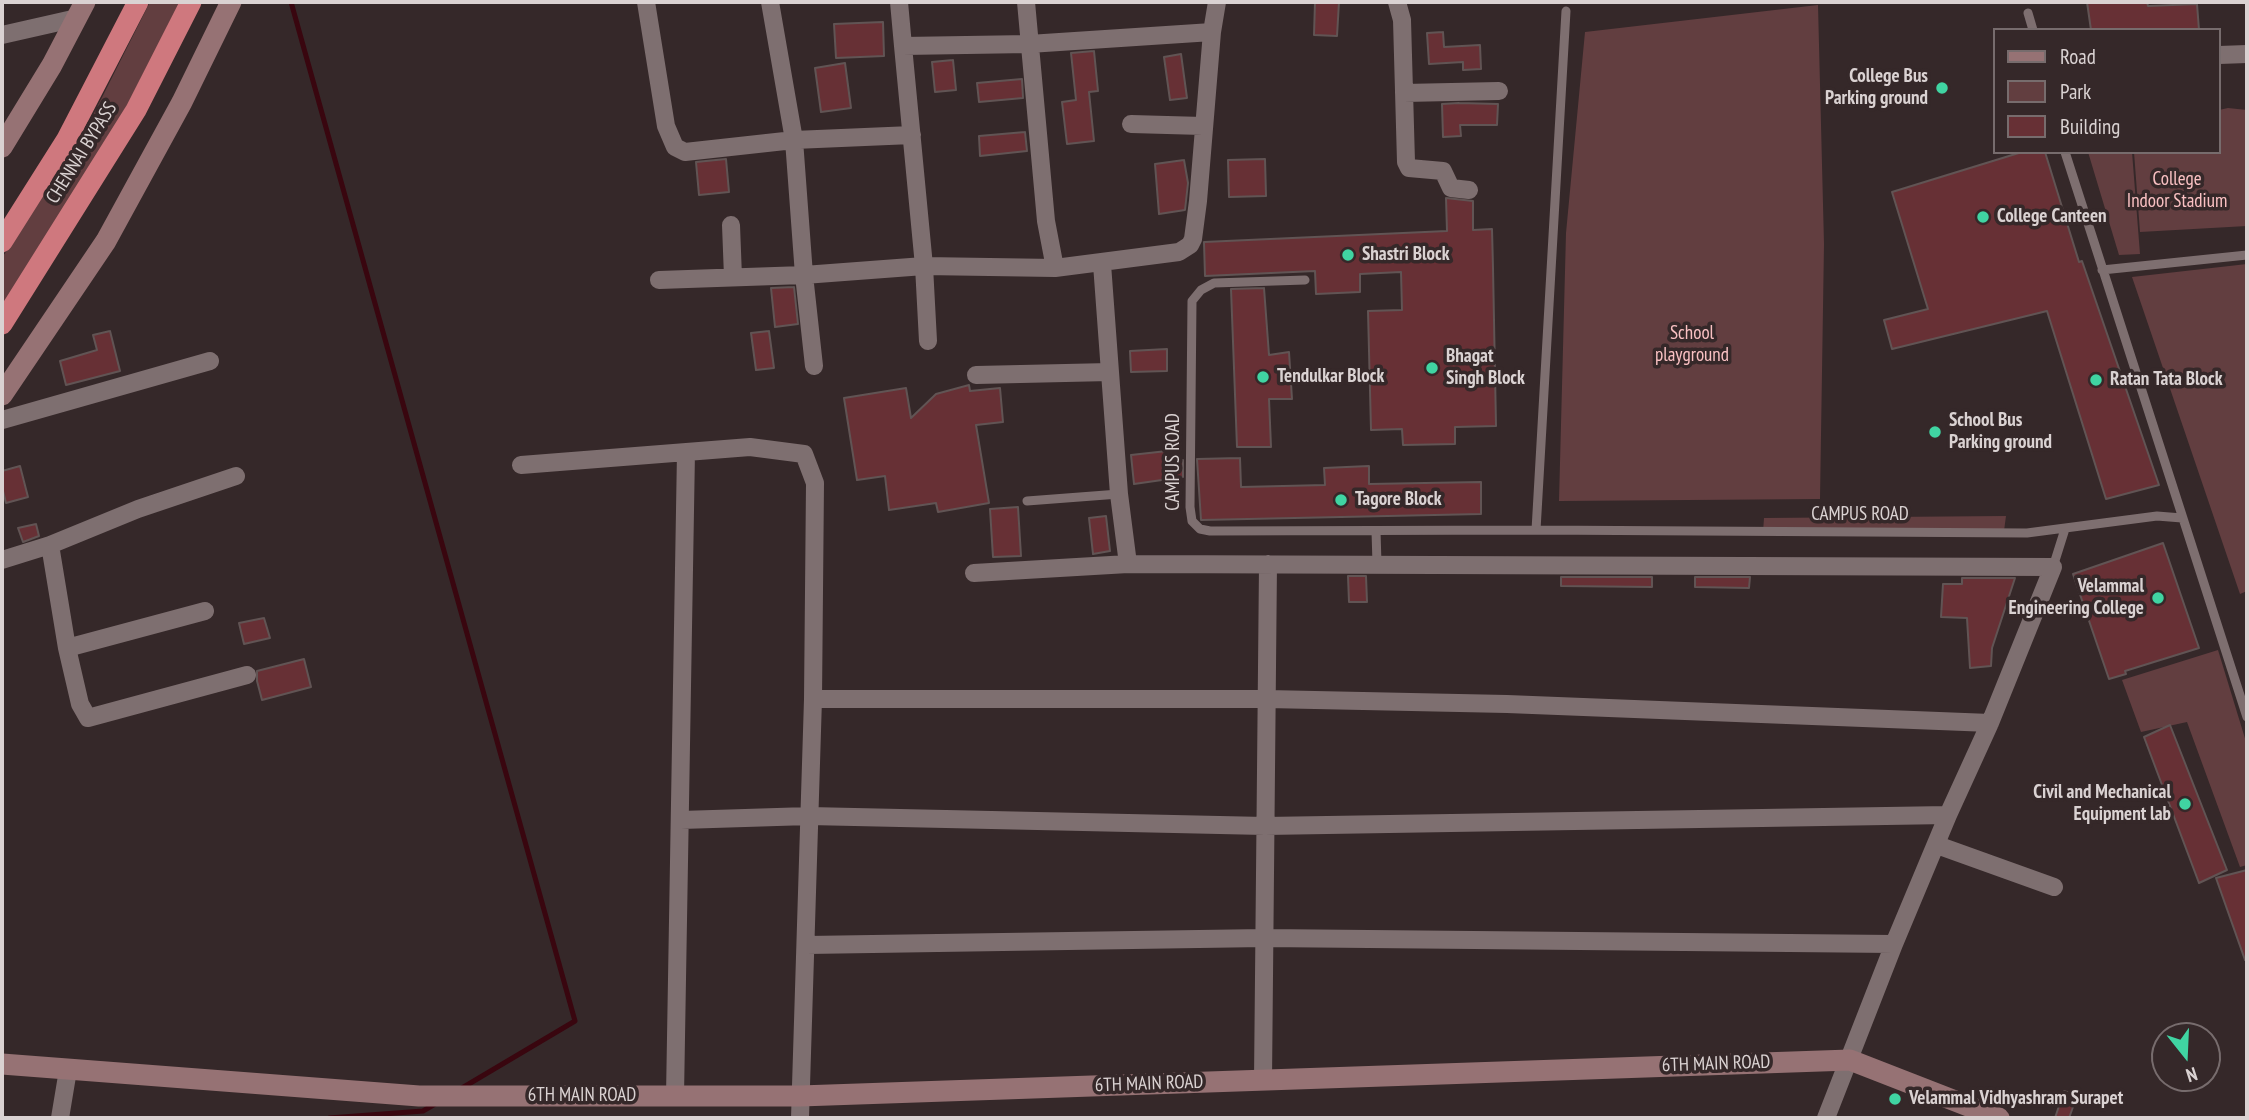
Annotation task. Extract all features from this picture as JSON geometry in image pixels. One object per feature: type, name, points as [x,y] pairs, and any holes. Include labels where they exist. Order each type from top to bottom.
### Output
[{"type":"highway","name":"CHENNAI BYPASS","points":[[2,242],[67,139],[138,2]]},
{"type":"highway","name":"CHENNAI BYPASS","points":[[2,324],[136,110],[191,2]]},
{"type":"street","points":[[2,395],[106,241],[182,102],[231,2]]},
{"type":"street","points":[[646,2],[666,126],[675,147],[685,152],[794,140],[912,135]]},
{"type":"street","points":[[771,2],[794,140],[814,366]]},
{"type":"street","points":[[899,2],[924,266],[928,341]]},
{"type":"street","points":[[1026,2],[1046,221],[1055,268]]},
{"type":"street","points":[[659,280],[804,275],[924,266],[1055,268],[1179,252],[1190,244],[1198,201],[1203,126],[1217,2]]},
{"type":"street","points":[[1396,2],[1402,20],[1406,162],[1409,168],[1443,172],[1451,188],[1469,190]]},
{"type":"street","points":[[2,35],[81,10]]},
{"type":"street","points":[[2,148],[81,10]]},
{"type":"street","points":[[903,46],[1029,44],[1212,32]]},
{"type":"street","points":[[2221,55],[2247,54]]},
{"type":"street","points":[[1404,93],[1499,91]]},
{"type":"street","points":[[1131,124],[1203,126]]},
{"type":"street","points":[[730,225],[733,277]]},
{"type":"street","points":[[1102,264],[1119,494],[1128,564]]},
{"type":"street","points":[[2,420],[210,361]]},
{"type":"street","points":[[976,375],[1110,372]]},
{"type":"street","points":[[521,465],[750,447],[804,454],[814,483],[813,699],[800,1118]]},
{"type":"street","points":[[675,1096],[686,452]]},
{"type":"street","points":[[2,560],[236,476]]},
{"type":"street","points":[[50,545],[67,648],[80,704],[88,718],[247,675]]},
{"type":"street","points":[[975,573],[1128,564],[2053,567],[1990,723],[1894,944],[1826,1118]]},
{"type":"street","points":[[1263,1080],[1268,564]]},
{"type":"street","points":[[67,648],[205,611]]},
{"type":"street","points":[[813,699],[1267,699],[1507,704],[1990,723]]},
{"type":"street","points":[[681,820],[809,816],[1265,826],[1948,815]]},
{"type":"street","points":[[1937,845],[2053,887]]},
{"type":"street","points":[[807,945],[1264,938],[1894,944]]},
{"type":"street","points":[[1850,1060],[1999,1118]]},
{"type":"street","name":"6TH MAIN ROAD","points":[[68,1070],[419,1096],[800,1096],[1850,1060]]},
{"type":"street","points":[[2,1064],[68,1070],[60,1118]]},
{"type":"lane","points":[[1536,530],[1566,11]]},
{"type":"lane","points":[[2028,13],[2032,28]]},
{"type":"lane","points":[[2066,154],[2247,717]]},
{"type":"lane","points":[[2102,270],[2247,254]]},
{"type":"lane","name":"CAMPUS ROAD","points":[[1305,280],[1214,283],[1201,290],[1192,301],[1192,521],[1200,529],[2027,533],[2157,516],[2182,518]]},
{"type":"lane","points":[[1027,501],[1119,494]]},
{"type":"lane","points":[[2053,567],[2065,528]]},
{"type":"lane","points":[[1376,531],[1377,564]]},
{"type":"green space","points":[[150,2],[180,2],[125,109],[2,311],[2,258],[43,192],[81,139]]},
{"type":"green space","name":"School playground","points":[[1818,5],[1824,244],[1820,499],[1559,501],[1566,233],[1585,32]]},
{"type":"green space","name":"College Indoor Stadium","points":[[2221,110],[2247,110],[2247,226],[2140,232],[2134,154],[2221,154]]},
{"type":"green space","points":[[2089,154],[2132,154],[2140,254],[2119,255]]},
{"type":"green space","points":[[2247,264],[2247,591],[2240,594],[2132,277]]},
{"type":"green space","points":[[2006,516],[2004,531],[1763,532],[1764,518]]},
{"type":"green space","points":[[2218,650],[2247,745],[2247,865],[2240,867],[2187,722],[2141,732],[2122,680]]},
{"type":"building","points":[[1315,2],[1339,2],[1337,36],[1314,35]]},
{"type":"building","points":[[2087,2],[2147,2],[2148,6],[2197,4],[2199,28],[2091,28]]},
{"type":"building","points":[[883,22],[884,56],[836,58],[834,24]]},
{"type":"building","points":[[1443,32],[1444,47],[1480,45],[1481,69],[1463,70],[1463,62],[1429,64],[1427,33]]},
{"type":"building","points":[[1094,51],[1098,91],[1089,92],[1094,141],[1067,144],[1062,102],[1076,100],[1071,53]]},
{"type":"building","points":[[1181,54],[1187,98],[1170,100],[1164,57]]},
{"type":"building","points":[[953,60],[956,90],[935,92],[932,62]]},
{"type":"building","points":[[845,63],[851,108],[821,112],[815,68]]},
{"type":"building","points":[[1022,79],[1023,98],[979,102],[977,83]]},
{"type":"building","points":[[1442,104],[1498,104],[1497,125],[1460,125],[1461,136],[1443,137]]},
{"type":"building","points":[[1025,132],[1027,151],[980,156],[979,136]]},
{"type":"building","points":[[2016,154],[2046,154],[2079,262],[2082,261],[2159,485],[2106,499],[2047,311],[1892,349],[1884,320],[1928,309],[1892,192]]},
{"type":"building","points":[[726,159],[729,192],[699,195],[696,162]]},
{"type":"building","points":[[1265,159],[1266,196],[1229,197],[1228,160]]},
{"type":"building","points":[[1184,160],[1188,183],[1185,210],[1159,214],[1155,164]]},
{"type":"building","points":[[1446,198],[1473,201],[1473,230],[1492,229],[1496,426],[1455,427],[1455,444],[1403,445],[1402,429],[1371,430],[1368,311],[1402,310],[1401,272],[1360,274],[1360,292],[1316,294],[1315,271],[1205,276],[1204,242],[1447,231]]},
{"type":"building","points":[[794,287],[798,324],[775,327],[771,288]]},
{"type":"building","name":"Tendulkar Block","points":[[1264,288],[1269,355],[1289,352],[1292,399],[1269,399],[1271,447],[1237,447],[1231,289]]},
{"type":"building","points":[[110,331],[120,371],[66,385],[60,361],[97,350],[93,335]]},
{"type":"building","points":[[769,331],[774,368],[756,370],[751,333]]},
{"type":"building","points":[[1167,349],[1167,371],[1131,372],[1130,351]]},
{"type":"building","points":[[969,385],[970,391],[1000,388],[1003,422],[976,425],[989,503],[938,512],[936,503],[889,510],[885,476],[857,480],[844,398],[906,388],[911,418],[936,394]]},
{"type":"building","points":[[1167,451],[1168,460],[1183,460],[1183,477],[1134,484],[1131,455]]},
{"type":"building","name":"Tagore Block","points":[[1240,458],[1241,487],[1325,485],[1324,468],[1369,466],[1369,484],[1481,482],[1481,514],[1201,520],[1197,459]]},
{"type":"building","points":[[20,466],[28,497],[6,503],[2,471]]},
{"type":"building","points":[[1018,507],[1021,556],[993,557],[990,509]]},
{"type":"building","points":[[1106,516],[1110,551],[1093,554],[1089,518]]},
{"type":"building","points":[[36,524],[39,536],[23,542],[18,528]]},
{"type":"building","points":[[2163,543],[2199,648],[2125,671],[2126,674],[2109,679],[2073,574]]},
{"type":"building","points":[[1348,576],[1366,576],[1367,602],[1349,602]]},
{"type":"building","points":[[1561,577],[1652,577],[1652,587],[1561,586]]},
{"type":"building","points":[[1695,577],[1750,577],[1749,588],[1695,587]]},
{"type":"building","points":[[1962,578],[2015,578],[1992,648],[1991,666],[1970,668],[1967,618],[1941,617],[1943,584],[1962,584]]},
{"type":"building","points":[[264,618],[270,638],[244,644],[239,623]]},
{"type":"building","points":[[304,659],[311,687],[262,700],[257,671]]},
{"type":"building","name":"Civil and Mechanical Equipment lab","points":[[2170,725],[2227,870],[2199,883],[2144,737]]},
{"type":"building","points":[[2247,870],[2247,959],[2245,960],[2216,878]]},
{"type":"building","points":[[2064,1091],[2077,1096],[2069,1118],[2055,1118]]},
{"type":"waterway","points":[[291,2],[575,1021],[462,1088]]},
{"type":"waterway","points":[[329,1118],[423,1111],[435,1104]]},
{"type":"place","name":"College Bus Parking ground","points":[[1942,88]]},
{"type":"place","name":"College Canteen","points":[[1983,217]]},
{"type":"place","name":"Shastri Block","points":[[1348,255]]},
{"type":"place","name":"Bhagat Singh Block","points":[[1432,368]]},
{"type":"place","name":"Tendulkar Block","points":[[1263,377]]},
{"type":"place","name":"Ratan Tata Block","points":[[2096,380]]},
{"type":"place","name":"School Bus Parking ground","points":[[1935,432]]},
{"type":"place","name":"Tagore Block","points":[[1341,500]]},
{"type":"place","name":"Velammal Engineering College","points":[[2158,598]]},
{"type":"place","name":"Civil and Mechanical Equipment lab","points":[[2185,804]]},
{"type":"place","name":"Velammal Vidhyashram Surapet","points":[[1895,1099]]}]
